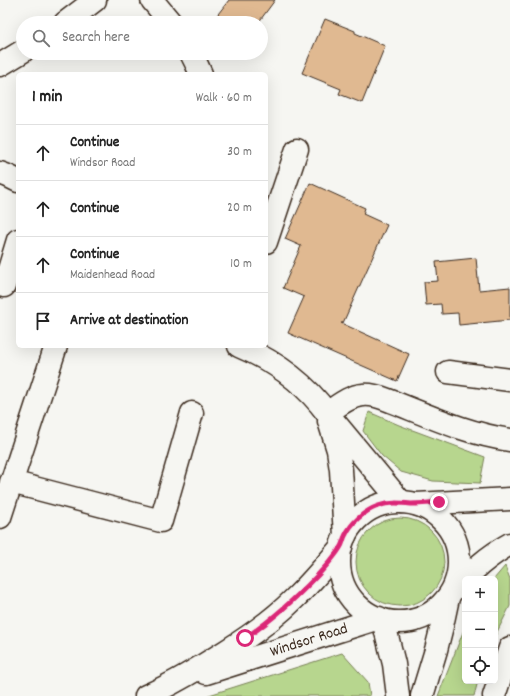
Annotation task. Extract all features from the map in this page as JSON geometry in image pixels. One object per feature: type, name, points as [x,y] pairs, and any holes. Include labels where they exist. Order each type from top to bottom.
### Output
[{"type":"main road","points":[[74,16],[95,0]]},
{"type":"main road","points":[[152,0],[165,16]]},
{"type":"main road","points":[[0,66],[16,56]]},
{"type":"main road","points":[[194,60],[200,72]]},
{"type":"main road","points":[[268,236],[297,149]]},
{"type":"main road","points":[[0,173],[16,180]]},
{"type":"main road","points":[[7,287],[16,249]]},
{"type":"main road","points":[[0,517],[55,348]]},
{"type":"main road","points":[[244,348],[271,361],[304,387],[407,503],[425,508],[443,520],[454,538],[460,559],[459,571],[457,580],[450,594],[422,696]]},
{"type":"main road","points":[[448,372],[510,380]]},
{"type":"main road","points":[[327,413],[352,398],[363,395],[377,396],[470,431],[510,440]]},
{"type":"main road","points":[[11,482],[161,521],[192,413]]},
{"type":"main road","points":[[327,413],[338,450],[341,470],[343,542]]},
{"type":"main road","points":[[510,499],[383,505],[368,511],[351,526],[343,542],[339,558],[340,569],[345,587],[350,596],[371,615],[381,619],[408,622],[435,611],[471,572],[488,557],[510,544]]},
{"type":"main road","name":"Windsor Road","points":[[146,696],[171,684],[202,666],[256,631],[294,600],[316,576],[343,542]]},
{"type":"main road","points":[[381,619],[394,664],[398,696]]},
{"type":"main road","name":"Windsor Road","points":[[171,684],[381,619]]},
{"type":"main road","points":[[494,696],[510,648]]},
{"type":"green space","points":[[369,412],[399,425],[485,457],[480,483],[433,481],[401,472],[382,456],[363,431]]},
{"type":"green space","points":[[400,518],[417,521],[431,531],[441,545],[444,562],[441,579],[431,593],[417,603],[400,606],[383,603],[369,593],[359,579],[356,562],[359,545],[369,531],[383,521]]},
{"type":"green space","points":[[505,566],[510,579],[510,606],[498,630],[498,576],[497,576]]},
{"type":"green space","points":[[462,635],[462,684],[477,684],[474,696],[438,696]]},
{"type":"green space","points":[[342,653],[368,682],[370,696],[206,696]]},
{"type":"building","points":[[229,0],[275,0],[263,16],[216,16]]},
{"type":"building","points":[[325,19],[355,31],[355,33],[385,46],[362,103],[339,94],[341,89],[302,73]]},
{"type":"building","points":[[310,183],[365,208],[363,214],[387,225],[343,323],[341,323],[409,354],[397,381],[288,333],[304,297],[283,288],[301,246],[285,239]]},
{"type":"building","points":[[476,258],[479,290],[510,287],[510,320],[459,325],[458,313],[442,314],[441,304],[426,305],[424,282],[438,281],[436,262]]},
{"type":"route","points":[[245,638],[256,631],[294,600],[341,547],[351,526],[368,511],[389,503],[401,502],[412,504],[439,502]]}]
